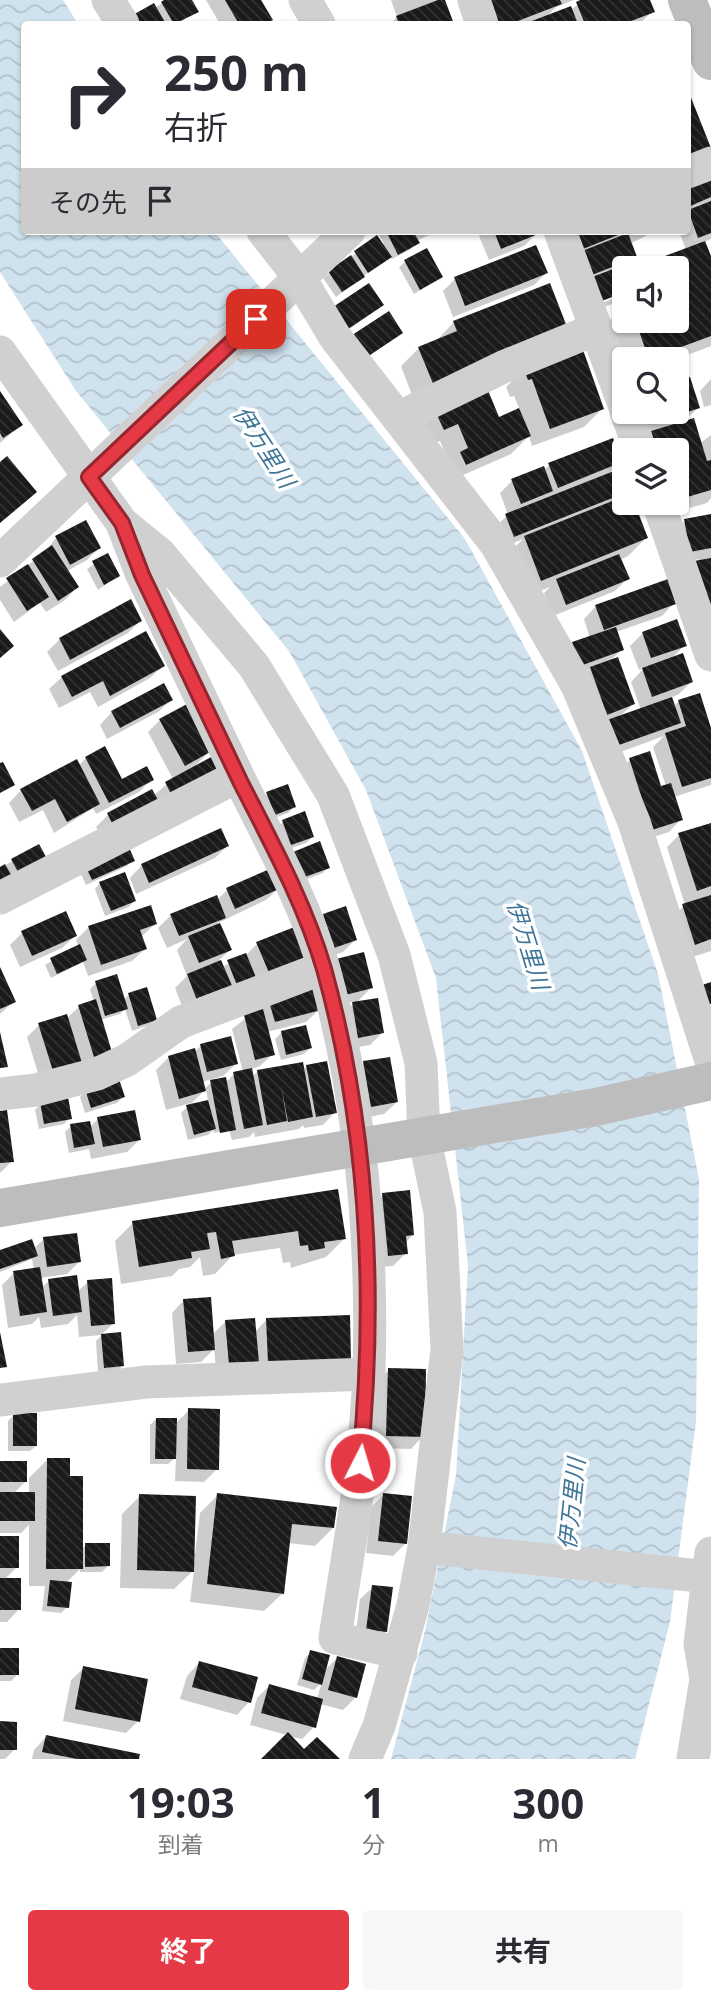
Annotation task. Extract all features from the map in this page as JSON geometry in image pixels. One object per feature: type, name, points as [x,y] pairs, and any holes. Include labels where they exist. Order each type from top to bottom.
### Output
[{"type":"street","points":[[306,0],[317,21]]},
{"type":"street","points":[[474,0],[481,21]]},
{"type":"street","points":[[687,0],[704,56]]},
{"type":"street","points":[[691,171],[711,163]]},
{"type":"street","points":[[266,235],[335,337],[400,417],[496,544],[577,685],[634,822],[711,1061]]},
{"type":"street","points":[[0,561],[345,235]]},
{"type":"street","points":[[561,235],[612,373]]},
{"type":"street","points":[[400,417],[503,367],[596,329]]},
{"type":"street","points":[[0,352],[97,470],[122,523],[142,575],[288,875],[323,968],[344,1056],[359,1148],[369,1249],[369,1374],[358,1485],[335,1638],[401,1653]]},
{"type":"street","points":[[663,515],[709,641]]},
{"type":"street","points":[[122,523],[160,555],[254,666],[333,795],[394,955],[421,1063],[424,1136],[440,1212],[447,1350],[424,1547],[401,1653],[365,1759]]},
{"type":"street","points":[[0,898],[238,776]]},
{"type":"street","points":[[0,1094],[36,1090],[97,1074],[127,1060],[181,1022],[323,968]]},
{"type":"street","points":[[0,1208],[596,1107],[711,1081]]},
{"type":"street","points":[[0,1400],[146,1382],[369,1374]]},
{"type":"street","points":[[424,1547],[710,1565],[700,1644],[706,1679],[693,1759]]},
{"type":"water","name":"伊万里川","points":[[0,0],[63,0],[76,21],[21,21],[21,235],[217,235],[465,539],[582,751],[658,974],[699,1179],[696,1421],[670,1622],[635,1759],[391,1759],[425,1631],[456,1475],[468,1265],[436,978],[366,790],[289,651],[76,391],[0,272]]},
{"type":"building","points":[[192,0],[199,12],[180,21],[172,21],[161,2]]},
{"type":"building","points":[[225,0],[261,0],[273,20],[271,21],[237,21]]},
{"type":"building","points":[[438,0],[445,0],[453,21],[398,21],[396,16]]},
{"type":"building","points":[[486,0],[560,0],[562,4],[518,21],[495,21]]},
{"type":"building","points":[[650,0],[655,12],[631,21],[584,21],[576,2]]},
{"type":"building","points":[[154,3],[164,21],[134,21],[131,16]]},
{"type":"building","points":[[571,6],[577,21],[532,21]]},
{"type":"building","points":[[691,98],[711,148],[691,157]]},
{"type":"building","points":[[711,174],[711,197],[691,206],[691,182]]},
{"type":"building","points":[[711,201],[711,233],[698,238],[691,218],[691,209]]},
{"type":"building","points":[[377,235],[392,257],[368,273],[354,251]]},
{"type":"building","points":[[388,235],[415,235],[420,243],[398,255]]},
{"type":"building","points":[[496,235],[536,235],[501,249]]},
{"type":"building","points":[[578,235],[618,235],[583,249]]},
{"type":"building","points":[[629,235],[637,256],[612,256],[612,267],[592,275],[582,251]]},
{"type":"building","points":[[705,241],[711,256],[711,336],[681,347],[645,347],[640,333],[689,333],[689,256],[665,256]]},
{"type":"building","points":[[536,245],[548,273],[465,306],[454,277]]},
{"type":"building","points":[[427,248],[443,277],[420,290],[404,260]]},
{"type":"building","points":[[351,255],[365,277],[342,292],[328,271]]},
{"type":"building","points":[[612,270],[612,297],[602,301],[592,277]]},
{"type":"building","points":[[369,283],[384,305],[345,331],[330,309]]},
{"type":"building","points":[[550,283],[569,332],[434,386],[418,347],[457,331],[453,321]]},
{"type":"building","points":[[389,311],[403,333],[364,359],[349,337]]},
{"type":"building","points":[[582,347],[604,409],[550,429],[532,379],[528,380],[523,367]]},
{"type":"building","points":[[689,377],[700,408],[689,411]]},
{"type":"building","points":[[487,388],[499,417],[519,408],[531,436],[466,465],[460,452],[468,448],[458,424],[444,430],[435,411]]},
{"type":"building","points":[[0,391],[23,425],[3,438],[0,433]]},
{"type":"building","points":[[694,418],[707,461],[711,460],[711,490],[689,496],[689,438],[653,438],[651,431],[674,424],[689,424],[689,420]]},
{"type":"building","points":[[612,438],[612,466],[558,488],[548,463]]},
{"type":"building","points":[[7,456],[37,492],[0,523],[0,462]]},
{"type":"building","points":[[544,466],[553,491],[521,504],[511,479]]},
{"type":"building","points":[[612,472],[612,498],[514,537],[505,514]]},
{"type":"building","points":[[612,501],[612,515],[639,515],[648,538],[541,581],[524,536]]},
{"type":"building","points":[[711,514],[711,548],[690,552],[684,519]]},
{"type":"building","points":[[86,520],[101,548],[70,565],[55,536]]},
{"type":"building","points":[[52,545],[79,587],[58,601],[32,559]]},
{"type":"building","points":[[108,553],[120,576],[104,585],[92,561]]},
{"type":"building","points":[[619,554],[630,579],[566,605],[556,579]]},
{"type":"building","points":[[711,558],[711,610],[694,561]]},
{"type":"building","points":[[28,564],[49,597],[27,611],[6,578]]},
{"type":"building","points":[[668,579],[676,604],[604,630],[595,605]]},
{"type":"building","points":[[131,599],[142,621],[70,660],[59,638]]},
{"type":"building","points":[[677,619],[687,646],[651,658],[642,632]]},
{"type":"building","points":[[616,627],[624,650],[580,666],[572,642]]},
{"type":"building","points":[[0,629],[14,646],[0,658]]},
{"type":"building","points":[[146,631],[165,666],[110,696],[103,681],[72,697],[61,676]]},
{"type":"building","points":[[683,653],[693,682],[652,697],[642,668]]},
{"type":"building","points":[[618,657],[635,704],[607,715],[590,667]]},
{"type":"building","points":[[164,683],[173,700],[120,728],[111,711]]},
{"type":"building","points":[[700,693],[711,728],[711,778],[682,787],[665,733],[686,726],[678,700]]},
{"type":"building","points":[[672,697],[681,723],[616,746],[607,720]]},
{"type":"building","points":[[187,704],[212,751],[185,766],[159,719]]},
{"type":"building","points":[[105,746],[122,779],[147,766],[154,780],[109,803],[85,757]]},
{"type":"building","points":[[650,751],[661,786],[671,783],[683,820],[652,830],[629,758]]},
{"type":"building","points":[[213,756],[224,776],[175,802],[165,782]]},
{"type":"building","points":[[77,759],[100,804],[67,822],[55,799],[32,811],[20,789]]},
{"type":"building","points":[[3,762],[15,785],[0,793],[0,763]]},
{"type":"building","points":[[288,784],[296,807],[275,815],[266,792]]},
{"type":"building","points":[[152,789],[162,807],[116,831],[107,813]]},
{"type":"building","points":[[305,811],[314,837],[291,845],[282,820]]},
{"type":"building","points":[[711,823],[711,886],[697,891],[678,833]]},
{"type":"building","points":[[221,828],[229,846],[149,883],[141,864]]},
{"type":"building","points":[[320,841],[330,868],[302,878],[293,852]]},
{"type":"building","points":[[39,844],[51,866],[23,881],[11,859]]},
{"type":"building","points":[[128,845],[135,861],[92,880],[85,865]]},
{"type":"building","points":[[5,864],[14,880],[0,887],[0,867]]},
{"type":"building","points":[[272,868],[281,888],[235,909],[226,888]]},
{"type":"building","points":[[125,872],[136,901],[111,911],[99,882]]},
{"type":"building","points":[[217,895],[226,918],[179,936],[170,914]]},
{"type":"building","points":[[711,895],[711,939],[695,945],[682,904]]},
{"type":"building","points":[[151,905],[157,924],[140,930],[147,949],[101,965],[88,926]]},
{"type":"building","points":[[346,906],[357,940],[334,948],[323,914]]},
{"type":"building","points":[[66,911],[77,936],[32,956],[21,931]]},
{"type":"building","points":[[220,923],[232,950],[199,963],[188,936]]},
{"type":"building","points":[[297,926],[310,958],[270,975],[256,942]]},
{"type":"building","points":[[80,944],[87,960],[57,974],[50,958]]},
{"type":"building","points":[[364,952],[373,988],[341,996],[332,960]]},
{"type":"building","points":[[246,953],[257,980],[238,988],[227,960]]},
{"type":"building","points":[[221,960],[233,988],[198,1003],[187,974]]},
{"type":"building","points":[[0,967],[16,1002],[0,1009]]},
{"type":"building","points":[[117,974],[128,1009],[105,1016],[95,981]]},
{"type":"building","points":[[711,982],[711,1004],[706,1006],[699,986]]},
{"type":"building","points":[[314,986],[321,1010],[275,1022],[268,998]]},
{"type":"building","points":[[147,987],[157,1020],[138,1026],[128,993]]},
{"type":"building","points":[[378,998],[384,1033],[358,1038],[352,1002]]},
{"type":"building","points":[[96,999],[112,1052],[94,1057],[78,1005]]},
{"type":"building","points":[[263,1009],[275,1055],[255,1060],[244,1015]]},
{"type":"building","points":[[67,1014],[82,1063],[53,1071],[38,1023]]},
{"type":"building","points":[[306,1025],[312,1048],[286,1055],[281,1031]]},
{"type":"building","points":[[0,1032],[8,1067],[0,1068]]},
{"type":"building","points":[[231,1036],[238,1064],[207,1072],[200,1044]]},
{"type":"building","points":[[195,1048],[206,1091],[179,1099],[168,1056]]},
{"type":"building","points":[[390,1057],[398,1102],[371,1107],[363,1061]]},
{"type":"building","points":[[327,1061],[337,1113],[316,1117],[306,1065]]},
{"type":"building","points":[[303,1062],[313,1117],[288,1122],[281,1085],[287,1121],[267,1125],[257,1070]]},
{"type":"building","points":[[252,1068],[263,1125],[244,1129],[233,1072]]},
{"type":"building","points":[[226,1077],[236,1130],[220,1133],[210,1080]]},
{"type":"building","points":[[119,1079],[125,1097],[91,1108],[85,1089]]},
{"type":"building","points":[[68,1097],[72,1119],[44,1124],[40,1102]]},
{"type":"building","points":[[208,1100],[216,1129],[194,1135],[186,1105]]},
{"type":"building","points":[[7,1110],[14,1162],[0,1163],[0,1111]]},
{"type":"building","points":[[135,1110],[141,1140],[103,1147],[97,1117]]},
{"type":"building","points":[[90,1121],[95,1144],[74,1148],[70,1124]]},
{"type":"building","points":[[338,1189],[346,1239],[324,1242],[325,1248],[309,1251],[308,1245],[300,1246],[298,1231],[232,1241],[235,1256],[221,1259],[216,1232],[207,1233],[210,1249],[191,1252],[192,1258],[139,1267],[132,1221]]},
{"type":"building","points":[[410,1190],[414,1235],[406,1236],[408,1254],[388,1256],[382,1193]]},
{"type":"building","points":[[77,1233],[81,1262],[47,1267],[43,1237]]},
{"type":"building","points":[[32,1239],[38,1256],[0,1269],[0,1250]]},
{"type":"building","points":[[40,1267],[47,1312],[20,1316],[13,1271]]},
{"type":"building","points":[[77,1275],[82,1312],[53,1316],[48,1279]]},
{"type":"building","points":[[112,1278],[115,1324],[91,1326],[87,1280]]},
{"type":"building","points":[[211,1297],[215,1350],[188,1352],[183,1299]]},
{"type":"building","points":[[350,1315],[351,1361],[268,1363],[266,1318]]},
{"type":"building","points":[[255,1318],[259,1363],[229,1365],[225,1320]]},
{"type":"building","points":[[0,1332],[7,1367],[0,1368]]},
{"type":"building","points":[[121,1332],[124,1366],[104,1368],[101,1334]]},
{"type":"building","points":[[388,1368],[426,1369],[425,1437],[386,1436]]},
{"type":"building","points":[[188,1408],[220,1409],[219,1470],[187,1469]]},
{"type":"building","points":[[13,1413],[37,1413],[37,1446],[13,1446]]},
{"type":"building","points":[[156,1418],[177,1418],[176,1459],[155,1459]]},
{"type":"building","points":[[47,1458],[70,1458],[70,1476],[83,1476],[83,1569],[46,1569]]},
{"type":"building","points":[[0,1461],[27,1461],[27,1482],[0,1482]]},
{"type":"building","points":[[0,1492],[35,1492],[35,1521],[0,1521]]},
{"type":"building","points":[[217,1493],[337,1507],[334,1528],[292,1524],[284,1594],[207,1584]]},
{"type":"building","points":[[383,1493],[412,1496],[407,1544],[378,1541]]},
{"type":"building","points":[[139,1494],[196,1496],[194,1572],[137,1570]]},
{"type":"building","points":[[0,1536],[19,1536],[19,1568],[0,1568]]},
{"type":"building","points":[[85,1543],[110,1543],[110,1566],[85,1567]]},
{"type":"building","points":[[0,1578],[21,1578],[21,1610],[0,1610]]},
{"type":"building","points":[[50,1580],[72,1582],[69,1608],[47,1606]]},
{"type":"building","points":[[372,1585],[393,1587],[387,1632],[366,1630]]},
{"type":"building","points":[[0,1648],[19,1648],[19,1675],[0,1675]]},
{"type":"building","points":[[310,1650],[330,1655],[322,1685],[302,1679]]},
{"type":"building","points":[[337,1656],[366,1664],[357,1698],[328,1690]]},
{"type":"building","points":[[199,1661],[258,1677],[251,1703],[192,1687]]},
{"type":"building","points":[[83,1666],[148,1679],[140,1722],[75,1709]]},
{"type":"building","points":[[269,1684],[323,1699],[316,1728],[261,1713]]},
{"type":"building","points":[[0,1721],[17,1722],[17,1750],[0,1750]]},
{"type":"building","points":[[288,1732],[304,1749],[317,1737],[340,1759],[261,1759]]},
{"type":"building","points":[[46,1735],[140,1754],[139,1759],[77,1759],[42,1752]]},
{"type":"route","points":[[256,319],[89,477],[122,523],[142,575],[288,875],[323,968],[344,1056],[359,1148],[369,1249],[369,1374],[360,1463]]}]
